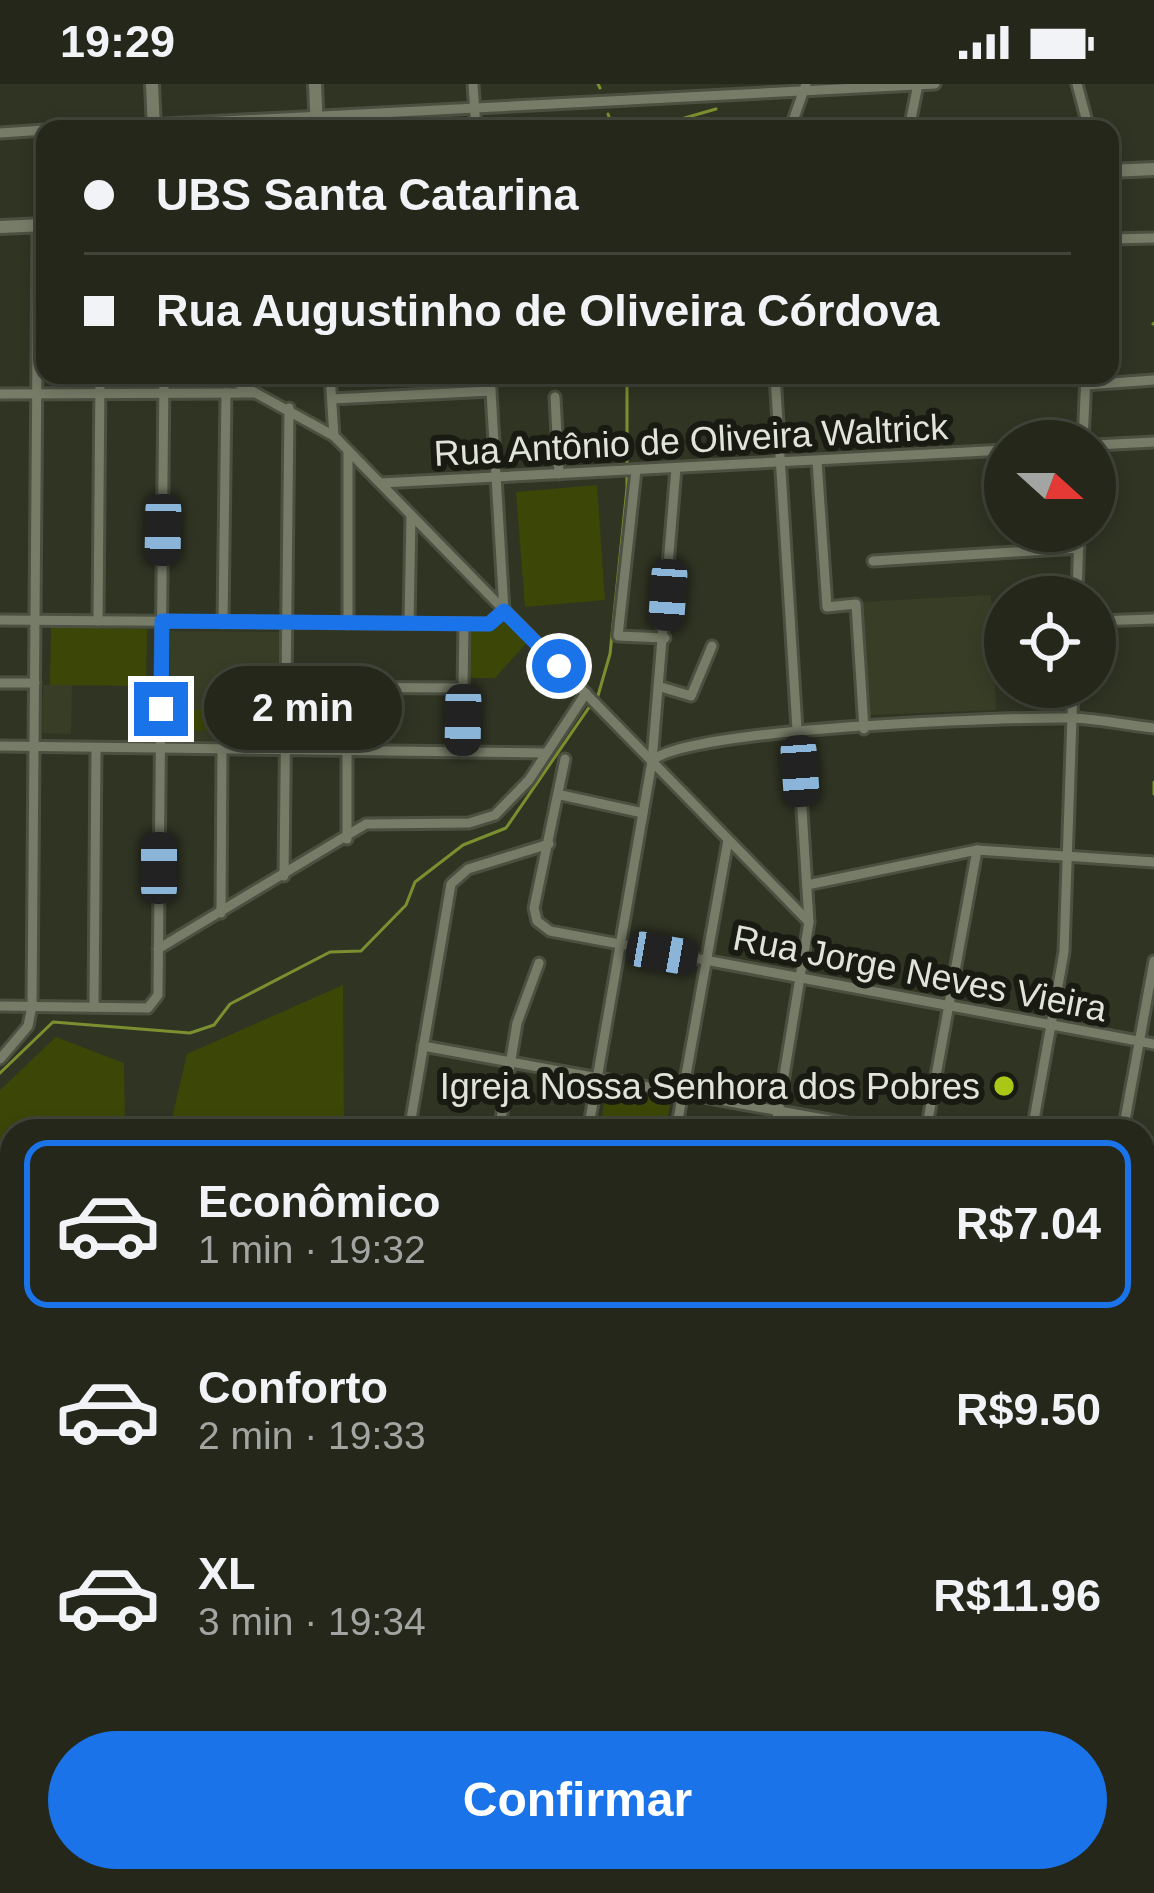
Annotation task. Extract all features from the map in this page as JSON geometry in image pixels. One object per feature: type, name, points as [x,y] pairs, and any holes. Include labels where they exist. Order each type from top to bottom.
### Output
[{"type":"street","points":[[152,84],[154,120]]},
{"type":"street","points":[[315,84],[317,120]]},
{"type":"street","points":[[473,84],[476,120]]},
{"type":"street","points":[[911,120],[918,84]]},
{"type":"street","points":[[349,120],[805,87],[935,84]]},
{"type":"street","points":[[1077,84],[1087,120]]},
{"type":"street","points":[[793,120],[805,87]]},
{"type":"street","points":[[0,133],[36,131]]},
{"type":"street","points":[[1119,171],[1154,169]]},
{"type":"street","points":[[0,227],[36,225]]},
{"type":"street","points":[[1119,239],[1154,238]]},
{"type":"street","points":[[1119,380],[1154,380]]},
{"type":"street","points":[[0,1059],[28,1026],[32,1006],[37,384]]},
{"type":"street","points":[[98,621],[100,384]]},
{"type":"street","points":[[0,1006],[155,1004],[164,384]]},
{"type":"street","points":[[241,384],[334,436],[809,922]]},
{"type":"street","points":[[331,384],[334,436]]},
{"type":"street","points":[[0,620],[496,622],[504,611],[491,384]]},
{"type":"street","points":[[776,384],[809,922],[778,1119]]},
{"type":"street","points":[[1084,420],[1086,384]]},
{"type":"street","points":[[332,399],[491,392]]},
{"type":"street","points":[[224,622],[226,393]]},
{"type":"street","points":[[0,394],[259,393]]},
{"type":"street","points":[[555,397],[559,474]]},
{"type":"street","points":[[284,876],[289,408]]},
{"type":"street","points":[[1116,445],[1154,442]]},
{"type":"street","points":[[348,451],[348,623]]},
{"type":"street","name":"Rua Antônio de Oliveira Waltrick","points":[[381,483],[984,452]]},
{"type":"street","points":[[817,461],[826,607],[856,604],[864,729]]},
{"type":"street","points":[[590,1119],[652,761],[676,468]]},
{"type":"street","points":[[633,471],[619,636],[665,638]]},
{"type":"street","points":[[409,623],[411,514]]},
{"type":"street","points":[[873,561],[1018,552]]},
{"type":"street","points":[[1116,620],[1154,619]]},
{"type":"street","points":[[462,752],[464,624]]},
{"type":"street","points":[[661,687],[691,696],[712,646]]},
{"type":"street","points":[[0,682],[35,683]]},
{"type":"street","points":[[286,687],[464,688]]},
{"type":"street","points":[[158,949],[376,821],[482,821],[516,796],[588,695]]},
{"type":"street","points":[[1034,1119],[1064,952],[1072,708]]},
{"type":"street","points":[[652,761],[678,746],[797,733],[1072,718],[1154,728]]},
{"type":"street","points":[[0,746],[547,753]]},
{"type":"street","points":[[94,1007],[96,748]]},
{"type":"street","points":[[221,913],[223,749]]},
{"type":"street","points":[[347,751],[347,839]]},
{"type":"street","points":[[412,1119],[444,911],[455,877],[549,844],[565,759]]},
{"type":"street","points":[[561,795],[643,813]]},
{"type":"street","points":[[678,1119],[728,840]]},
{"type":"street","name":"Rua Jorge Neves Vieira","points":[[549,844],[536,898],[537,921],[556,933],[1154,1044]]},
{"type":"street","points":[[807,885],[977,850],[1154,862]]},
{"type":"street","points":[[928,1119],[977,850]]},
{"type":"street","points":[[1125,1119],[1154,962]]},
{"type":"street","points":[[501,1119],[519,1016],[539,963]]},
{"type":"street","points":[[423,1046],[823,1119]]},
{"type":"shaded area","points":[[984,595],[984,708],[996,710],[869,715],[860,602]]},
{"type":"shaded area","points":[[170,631],[279,632],[277,742],[168,740]]},
{"type":"shaded area","points":[[43,685],[72,685],[71,734],[42,733]]},
{"type":"green space","points":[[597,485],[605,600],[525,607],[516,492]]},
{"type":"green space","points":[[504,611],[531,638],[495,678],[463,678],[464,624],[489,624]]},
{"type":"green space","points":[[51,627],[147,629],[146,686],[50,685]]},
{"type":"green space","points":[[188,710],[222,710],[222,731],[188,730]]},
{"type":"green space","points":[[343,985],[344,1119],[172,1119],[187,1054]]},
{"type":"green space","points":[[56,1037],[124,1063],[125,1119],[0,1119],[0,1090]]},
{"type":"green space","points":[[607,1088],[671,1098],[668,1119],[601,1119]]},
{"type":"waterway","points":[[598,84],[600,88]]},
{"type":"waterway","points":[[678,120],[716,109]]},
{"type":"waterway","points":[[608,114],[610,120]]},
{"type":"waterway","points":[[597,699],[610,654],[627,488],[627,384]]},
{"type":"waterway","points":[[0,1073],[53,1022],[190,1033],[214,1025],[230,1004],[330,952],[361,951],[406,905],[415,882],[463,845],[506,828],[590,706]]},
{"type":"waterway","points":[[1154,782],[1154,794]]},
{"type":"place","name":"Igreja Nossa Senhora dos Pobres","points":[[1004,1086]]},
{"type":"route","points":[[161,709],[162,621],[489,624],[504,611],[559,666]]}]
